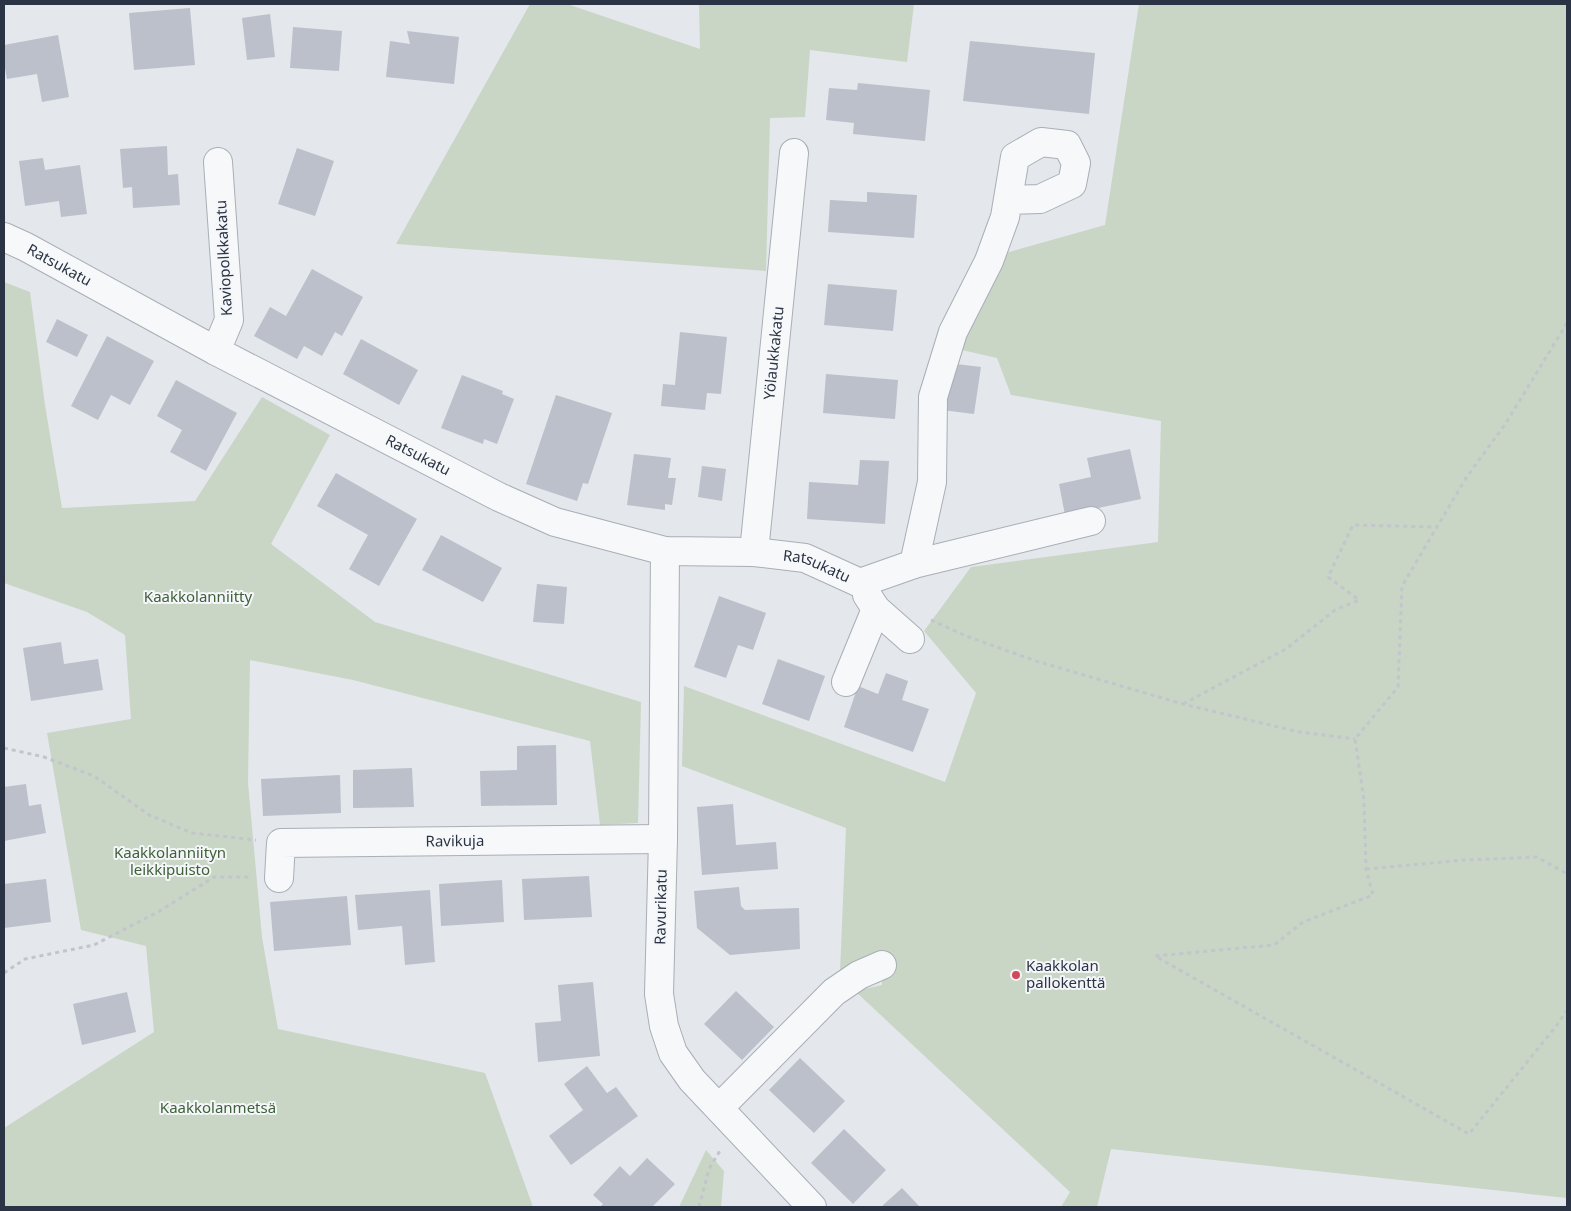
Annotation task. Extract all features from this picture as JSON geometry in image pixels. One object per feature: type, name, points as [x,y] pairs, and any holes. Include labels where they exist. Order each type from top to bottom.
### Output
[{"type":"street","name":"Yölaukkakatu","points":[[754,552],[794,153]]},
{"type":"street","name":"Kaviopolkkakatu","points":[[216,351],[229,320],[218,162]]},
{"type":"street","points":[[914,564],[932,482],[933,396],[953,332],[989,261],[1005,217],[1008,200]]},
{"type":"street","name":"Ratsukatu","points":[[4,237],[26,247],[216,351],[507,501],[555,522],[665,551],[754,552],[805,558],[860,583]]},
{"type":"street","points":[[917,628],[876,609],[860,583],[914,564],[1091,521]]},
{"type":"street","name":"Ravurikatu","points":[[665,551],[660,994],[664,1026],[673,1053],[692,1080],[812,1207]]},
{"type":"street","points":[[846,682],[876,609]]},
{"type":"street","name":"Ravikuja","points":[[281,842],[663,839]]},
{"type":"street","points":[[278,878],[281,842]]},
{"type":"street","points":[[727,1116],[834,992],[859,975],[882,965]]},
{"type":"path","points":[[1567,323],[1506,424],[1466,478],[1402,586],[1398,687],[1355,739],[1364,800],[1366,869],[1373,895],[1303,922],[1274,946],[1155,956],[1469,1134],[1558,1025],[1567,1010]]},
{"type":"path","points":[[1183,704],[1286,649],[1334,610],[1359,600],[1328,576],[1353,525],[1437,527]]},
{"type":"path","points":[[917,628],[966,636],[1036,661],[1183,704],[1299,732],[1355,739]]},
{"type":"path","points":[[4,748],[44,756],[94,776],[149,814],[192,833],[281,842]]},
{"type":"path","points":[[1366,869],[1465,860],[1537,857],[1567,874]]},
{"type":"path","points":[[4,973],[26,959],[94,945],[158,912],[214,877],[278,878]]},
{"type":"path","points":[[699,1207],[709,1169],[727,1116]]},
{"type":"green space","points":[[530,4],[567,4],[700,49],[699,4],[914,4],[907,62],[810,50],[805,117],[770,118],[766,271],[396,244]]},
{"type":"green space","points":[[1139,4],[1567,4],[1567,1198],[1111,1149],[1097,1207],[1061,1207],[1070,1192],[855,991],[882,985],[882,965],[840,972],[846,828],[682,766],[684,686],[945,782],[976,693],[924,631],[971,567],[1158,542],[1161,421],[1011,395],[997,358],[962,350],[965,332],[1002,254],[1105,225]]},
{"type":"green space","points":[[4,282],[30,292],[45,405],[62,508],[195,501],[262,397],[330,435],[271,544],[375,622],[641,702],[638,823],[600,825],[590,741],[353,680],[250,660],[248,783],[262,937],[278,1029],[485,1073],[533,1207],[4,1207],[4,1128],[154,1032],[146,946],[81,930],[47,733],[131,719],[125,635],[87,612],[4,583]]},
{"type":"green space","points":[[706,1150],[724,1171],[721,1207],[679,1207]]},
{"type":"building","points":[[190,8],[195,65],[134,70],[129,13]]},
{"type":"building","points":[[270,14],[275,57],[247,60],[242,18]]},
{"type":"building","points":[[293,27],[342,31],[339,71],[290,68]]},
{"type":"building","points":[[407,31],[459,37],[454,84],[386,77],[390,41],[410,44]]},
{"type":"building","points":[[58,35],[69,97],[42,102],[37,74],[7,79],[4,63],[4,45]]},
{"type":"building","points":[[970,41],[1095,53],[1089,114],[963,101]]},
{"type":"building","points":[[858,83],[930,90],[925,141],[853,134],[854,123],[826,120],[829,88],[857,90]]},
{"type":"building","points":[[167,146],[168,175],[178,174],[180,205],[133,208],[132,187],[123,188],[120,149]]},
{"type":"building","points":[[297,148],[334,161],[315,216],[278,204]]},
{"type":"building","points":[[43,158],[45,170],[80,165],[87,214],[61,217],[59,201],[25,206],[19,161]]},
{"type":"building","points":[[867,192],[917,195],[914,238],[828,232],[830,200],[867,202]]},
{"type":"building","points":[[312,269],[363,297],[342,336],[335,332],[322,356],[304,346],[297,359],[254,336],[270,307],[286,316]]},
{"type":"building","points":[[828,284],[897,290],[893,331],[824,325]]},
{"type":"building","points":[[57,319],[88,335],[77,357],[46,342]]},
{"type":"building","points":[[680,332],[727,337],[721,394],[707,393],[705,410],[661,406],[663,384],[675,385]]},
{"type":"building","points":[[107,336],[154,361],[130,405],[111,395],[98,420],[71,406]]},
{"type":"building","points":[[361,339],[418,370],[399,405],[343,374]]},
{"type":"building","points":[[948,363],[981,367],[974,414],[942,410]]},
{"type":"building","points":[[826,374],[898,380],[895,419],[823,413]]},
{"type":"building","points":[[462,375],[503,391],[502,394],[514,399],[497,444],[484,439],[483,444],[441,428]]},
{"type":"building","points":[[176,380],[237,413],[206,471],[170,452],[182,430],[157,416]]},
{"type":"building","points":[[556,395],[612,413],[588,484],[583,483],[577,501],[526,484]]},
{"type":"building","points":[[1130,449],[1141,499],[1065,515],[1059,484],[1091,477],[1087,458]]},
{"type":"building","points":[[634,454],[671,458],[668,478],[676,478],[672,505],[665,504],[665,510],[627,505]]},
{"type":"building","points":[[860,460],[889,461],[885,524],[807,519],[809,482],[858,485]]},
{"type":"building","points":[[702,466],[726,469],[722,501],[698,497]]},
{"type":"building","points":[[336,473],[417,519],[379,586],[349,569],[368,535],[317,506]]},
{"type":"building","points":[[441,535],[502,568],[483,602],[422,570]]},
{"type":"building","points":[[537,584],[567,587],[564,624],[533,622]]},
{"type":"building","points":[[719,596],[766,613],[753,650],[738,645],[726,678],[694,667]]},
{"type":"building","points":[[61,642],[64,664],[98,659],[103,690],[31,701],[23,648]]},
{"type":"building","points":[[778,659],[825,676],[809,721],[762,704]]},
{"type":"building","points":[[886,673],[908,681],[902,700],[929,709],[913,752],[844,727],[858,686],[878,694]]},
{"type":"building","points":[[556,745],[557,805],[481,806],[480,771],[517,770],[517,746]]},
{"type":"building","points":[[412,768],[414,807],[353,808],[353,770]]},
{"type":"building","points":[[340,775],[341,813],[263,816],[261,779]]},
{"type":"building","points":[[26,784],[29,806],[41,804],[46,833],[4,841],[4,787]]},
{"type":"building","points":[[733,804],[736,845],[776,842],[778,869],[702,875],[697,807]]},
{"type":"building","points":[[589,876],[592,917],[524,920],[522,879]]},
{"type":"building","points":[[46,879],[51,922],[4,928],[4,884]]},
{"type":"building","points":[[502,880],[504,922],[441,926],[439,884]]},
{"type":"building","points":[[739,887],[741,906],[745,910],[799,908],[800,949],[730,955],[697,928],[694,891]]},
{"type":"building","points":[[430,890],[435,962],[405,965],[402,926],[358,930],[355,895]]},
{"type":"building","points":[[347,896],[351,945],[274,951],[270,902]]},
{"type":"building","points":[[593,982],[600,1056],[538,1062],[535,1023],[561,1021],[558,985]]},
{"type":"building","points":[[736,991],[774,1027],[742,1060],[704,1024]]},
{"type":"building","points":[[127,992],[136,1032],[82,1045],[73,1004]]},
{"type":"building","points":[[800,1058],[845,1101],[814,1133],[769,1090]]},
{"type":"building","points":[[587,1066],[607,1093],[616,1087],[638,1116],[571,1165],[549,1136],[583,1110],[564,1084]]},
{"type":"building","points":[[844,1129],[886,1170],[853,1204],[811,1163]]},
{"type":"building","points":[[647,1158],[675,1184],[652,1207],[600,1207],[603,1204],[593,1195],[620,1166],[630,1176]]},
{"type":"building","points":[[902,1188],[920,1207],[881,1207]]},
{"type":"place","name":"Kaakkolan pallokenttä","points":[[1016,975]]},
{"type":"park label","name":"Kaakkolanniitty","points":[[198,597]]},
{"type":"park label","name":"Kaakkolanniityn leikkipuisto","points":[[170,862]]},
{"type":"park label","name":"Kaakkolanmetsä","points":[[218,1108]]}]
